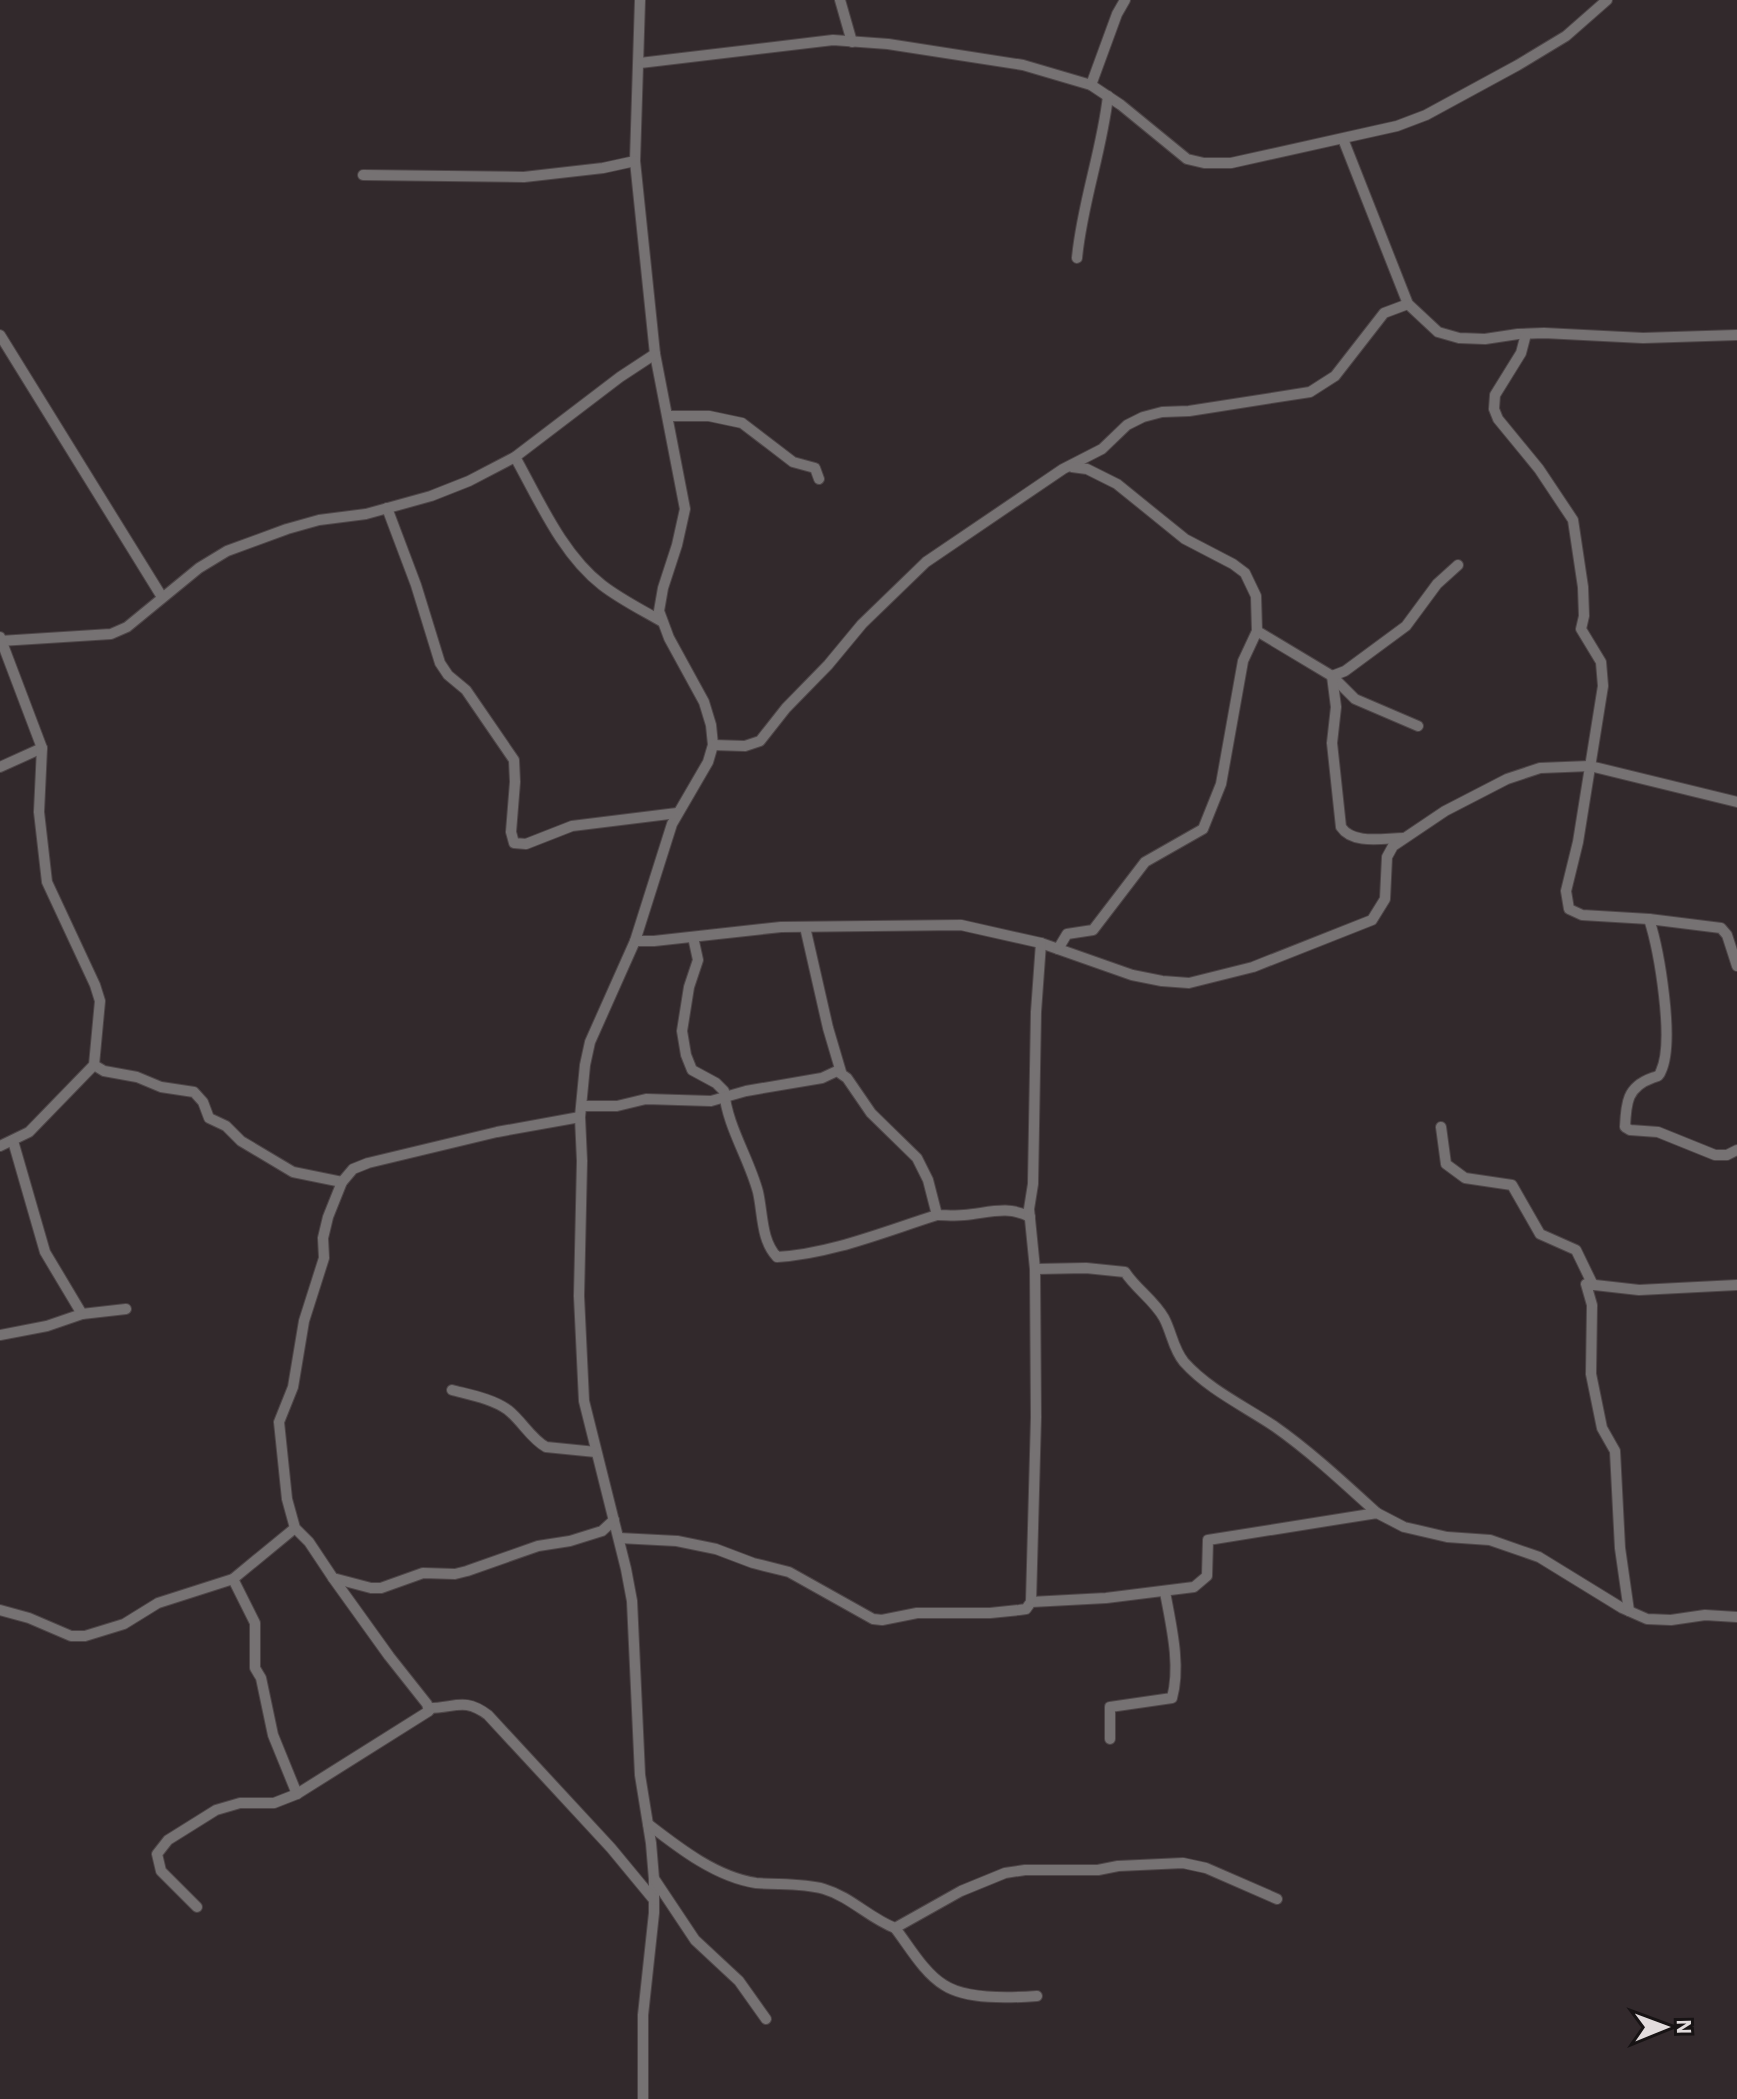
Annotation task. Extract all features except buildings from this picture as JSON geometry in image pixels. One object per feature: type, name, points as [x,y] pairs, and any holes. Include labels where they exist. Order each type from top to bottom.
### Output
[{"type":"street","points":[[640,0],[635,161],[655,354],[685,509],[660,601],[661,621],[704,702],[713,745],[708,762],[677,813],[635,941],[590,1042],[581,1112],[580,1359],[584,1401],[632,1601],[637,1741],[654,1879],[643,2015],[643,2099]]},
{"type":"street","points":[[840,0],[852,42]]},
{"type":"street","points":[[1091,85],[1125,0]]},
{"type":"street","points":[[640,63],[833,40],[888,44],[1023,65],[1091,85],[1187,159],[1204,163],[1231,163],[1397,126],[1465,94],[1566,36],[1607,0]]},
{"type":"street","points":[[1077,258],[1079,234],[1103,135],[1108,96]]},
{"type":"street","points":[[1343,139],[1408,304],[1438,332],[1459,338],[1485,339],[1526,334],[1643,338],[1737,335]]},
{"type":"street","points":[[363,175],[524,177],[635,161]]},
{"type":"street","points":[[713,745],[745,746],[760,741],[786,708],[905,580],[968,532],[1063,469],[1093,456],[1127,425],[1143,417],[1310,392],[1335,376],[1384,313],[1408,304]]},
{"type":"street","points":[[1526,334],[1521,353],[1493,402],[1498,419],[1539,469],[1573,520],[1583,587],[1581,629],[1594,647],[1603,673],[1600,713],[1578,842],[1566,891],[1569,909],[1582,915],[1721,928],[1732,937],[1737,966]]},
{"type":"street","points":[[0,335],[162,597]]},
{"type":"street","points":[[0,1146],[13,1141],[39,1122],[94,1065],[100,1001],[47,882],[39,812],[42,748],[1,640],[111,634],[127,627],[207,563],[245,544],[319,520],[366,514],[444,491],[515,457],[573,411],[655,354]]},
{"type":"street","points":[[668,416],[709,416],[742,423],[793,462],[815,468],[819,479]]},
{"type":"street","points":[[515,457],[578,561],[601,585],[661,621]]},
{"type":"street","points":[[1058,949],[1067,934],[1093,930],[1145,862],[1203,829],[1221,784],[1243,661],[1257,631],[1256,596],[1245,573],[1185,539],[1117,484],[1087,469],[1063,469]]},
{"type":"street","points":[[387,508],[416,585],[440,663],[470,695],[514,760],[511,832],[514,843],[526,844],[572,826],[677,813]]},
{"type":"street","points":[[1332,676],[1354,665],[1406,626],[1437,584],[1458,565]]},
{"type":"street","points":[[1257,631],[1332,676],[1355,699],[1418,726]]},
{"type":"street","points":[[1332,676],[1336,707],[1332,743],[1341,827],[1348,834],[1362,838],[1403,838]]},
{"type":"street","points":[[0,767],[42,748]]},
{"type":"street","points":[[635,941],[805,927],[961,925],[1041,943],[1093,963],[1162,981],[1189,983],[1253,967],[1372,920],[1385,899],[1387,857],[1393,846],[1445,811],[1507,779],[1540,768],[1590,766],[1737,802]]},
{"type":"street","points":[[1649,919],[1657,942],[1664,999],[1666,1032],[1662,1068],[1658,1076],[1631,1091],[1626,1106],[1625,1127],[1658,1132],[1715,1155],[1727,1155],[1737,1150]]},
{"type":"street","points":[[805,927],[841,1072],[871,1113],[917,1158],[928,1180],[937,1215]]},
{"type":"street","points":[[693,937],[698,960],[689,987],[682,1031],[686,1055],[692,1070],[724,1091],[755,1183],[766,1237],[777,1257],[851,1242],[937,1215],[961,1216],[1007,1209],[1030,1217]]},
{"type":"street","points":[[619,1538],[677,1541],[716,1549],[789,1572],[873,1619],[929,1613],[1004,1612],[1026,1609],[1031,1602],[1036,1417],[1035,1269],[1030,1217],[1041,943]]},
{"type":"street","points":[[94,1065],[104,1071],[137,1077],[161,1087],[194,1092],[203,1102],[209,1118],[226,1126],[241,1141],[293,1172],[342,1182]]},
{"type":"street","points":[[429,1708],[380,1645],[309,1542],[295,1528],[287,1499],[279,1422],[293,1387],[304,1321],[324,1258],[325,1227],[342,1182],[353,1169],[368,1163],[581,1112],[646,1099],[700,1102],[841,1072]]},
{"type":"street","points":[[1441,1127],[1446,1164],[1465,1178],[1512,1185],[1540,1234],[1576,1250],[1592,1283]]},
{"type":"street","points":[[13,1141],[45,1252],[82,1314]]},
{"type":"street","points":[[1035,1269],[1086,1268],[1125,1272],[1135,1287],[1156,1306],[1165,1320],[1176,1353],[1200,1378],[1276,1427],[1320,1461],[1377,1513],[1404,1527],[1447,1537],[1490,1540],[1539,1557],[1647,1619],[1671,1620],[1705,1615],[1737,1617]]},
{"type":"street","points":[[1629,1611],[1620,1548],[1615,1451],[1602,1428],[1591,1374],[1592,1305],[1585,1286],[1592,1283],[1639,1290],[1737,1285]]},
{"type":"street","points":[[0,1335],[47,1326],[82,1314],[126,1309]]},
{"type":"street","points":[[452,1390],[506,1408],[546,1447],[596,1452]]},
{"type":"street","points":[[1031,1602],[1194,1587],[1203,1581],[1209,1567],[1208,1540],[1377,1513]]},
{"type":"street","points":[[333,1578],[381,1588],[423,1573],[455,1574],[538,1546],[570,1541],[602,1531],[614,1520]]},
{"type":"street","points":[[0,1610],[29,1618],[71,1636],[85,1636],[124,1624],[158,1603],[233,1579],[295,1528]]},
{"type":"street","points":[[233,1579],[255,1623],[255,1668],[261,1678],[273,1735],[297,1794]]},
{"type":"street","points":[[1110,1739],[1110,1707],[1172,1698],[1174,1642],[1165,1592]]},
{"type":"street","points":[[429,1708],[467,1704],[476,1706],[488,1715],[611,1848],[654,1900]]},
{"type":"street","points":[[197,1907],[161,1871],[157,1854],[168,1840],[216,1810],[240,1803],[274,1803],[297,1794],[427,1714],[429,1708]]},
{"type":"street","points":[[648,1824],[681,1850],[735,1878],[823,1889],[848,1899],[895,1928],[931,1975],[943,1985],[1003,1998],[1037,1996]]},
{"type":"street","points":[[895,1928],[961,1891],[1005,1873],[1025,1870],[1098,1870],[1129,1865],[1183,1863],[1206,1868],[1277,1899]]},
{"type":"street","points":[[654,1879],[695,1940],[739,1981],[766,2019]]}]
